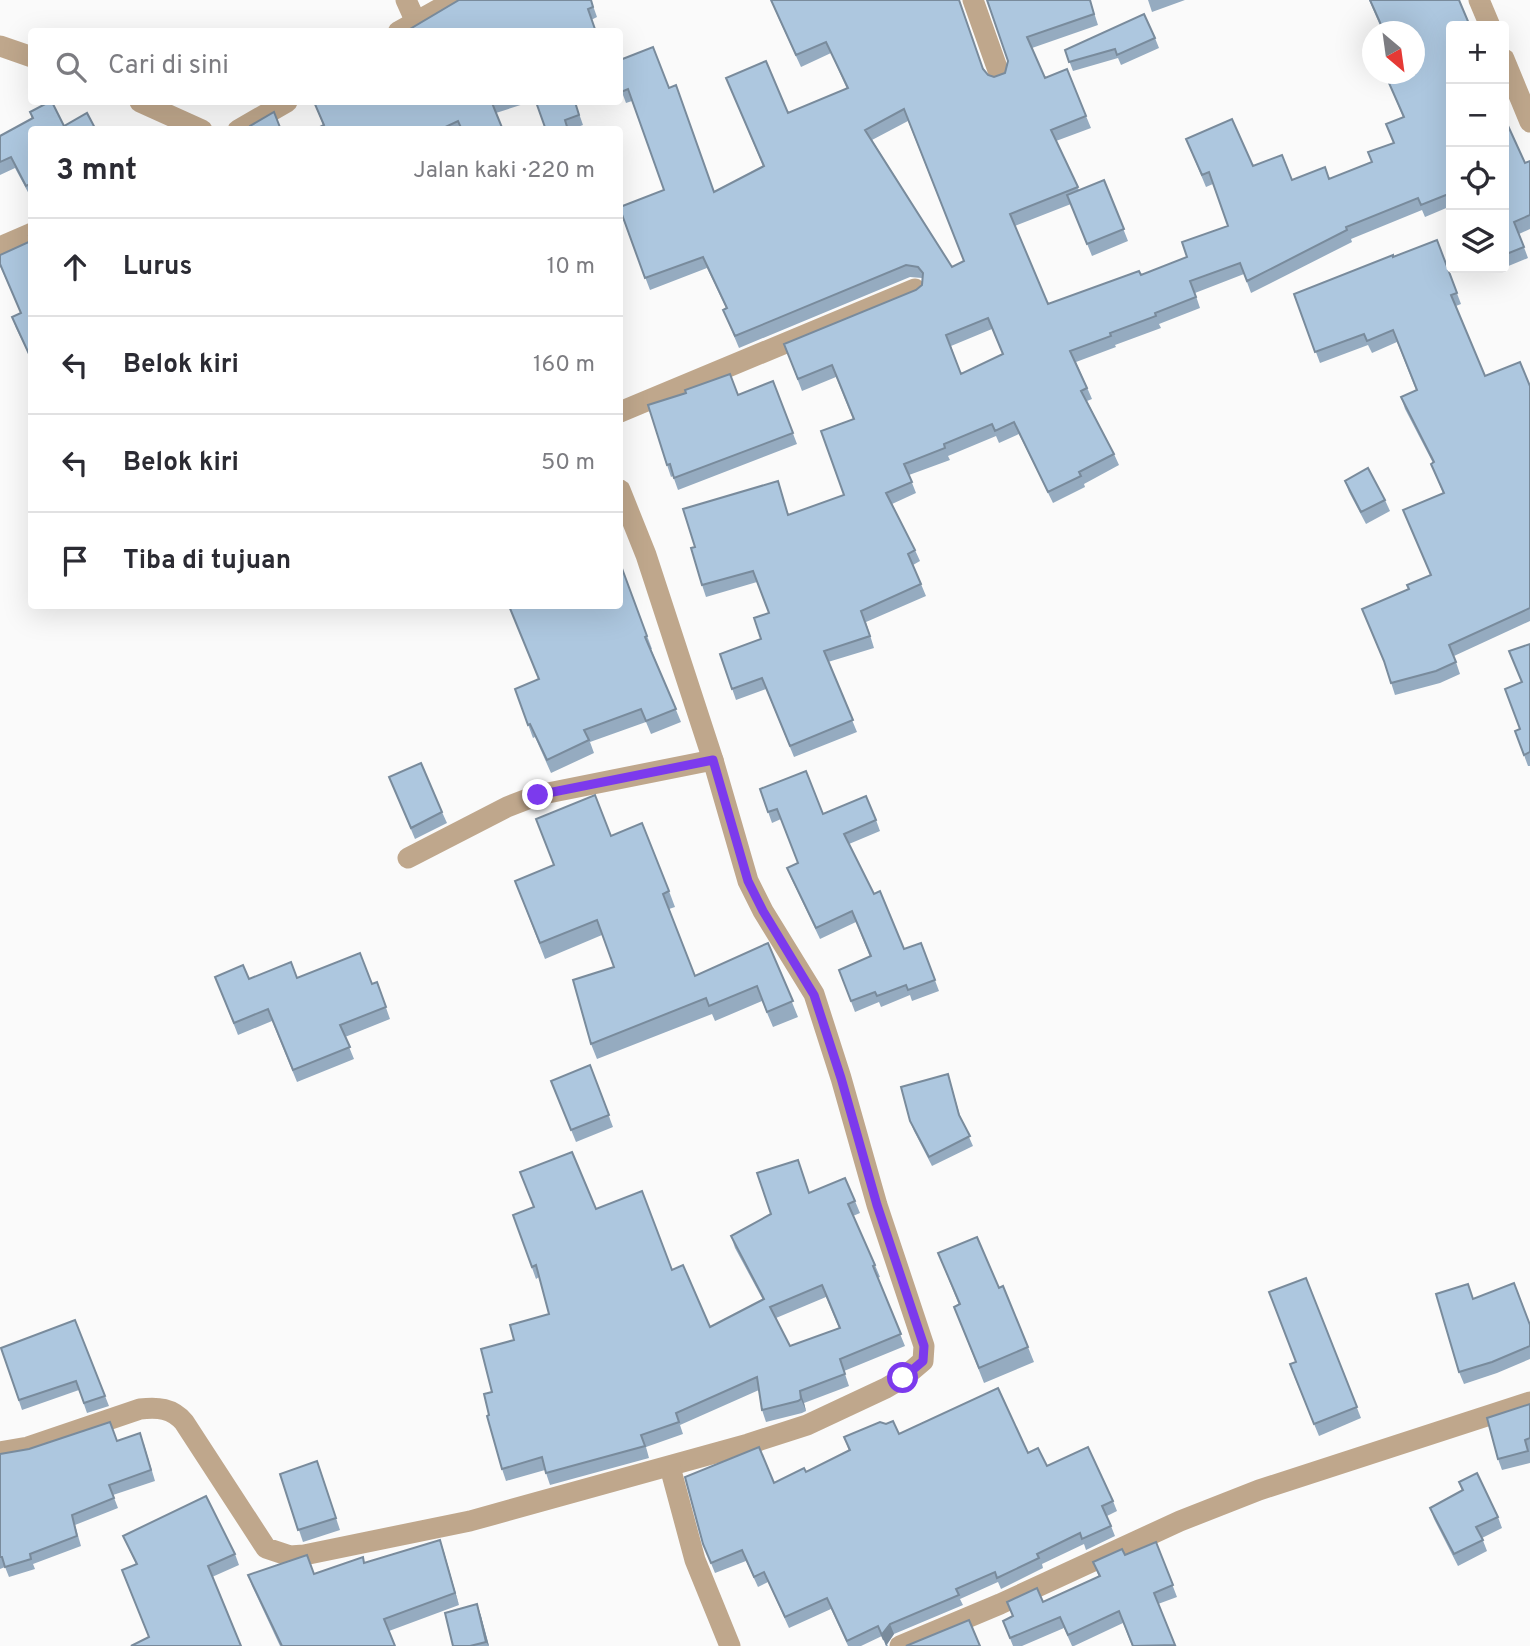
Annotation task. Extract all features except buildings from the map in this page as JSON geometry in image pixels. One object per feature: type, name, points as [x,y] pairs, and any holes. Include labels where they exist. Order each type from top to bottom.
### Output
[{"type":"street","points":[[406,0],[407,26],[455,0]]},
{"type":"street","points":[[973,0],[1000,76]]},
{"type":"street","points":[[1479,0],[1488,21]]},
{"type":"street","points":[[0,46],[28,56]]},
{"type":"street","points":[[1509,71],[1530,122]]},
{"type":"street","points":[[147,105],[193,126]]},
{"type":"street","points":[[246,126],[282,105]]},
{"type":"street","points":[[0,247],[28,235]]},
{"type":"street","points":[[623,411],[915,289]]},
{"type":"street","points":[[0,1452],[28,1447],[140,1409],[168,1410],[178,1414],[184,1422],[266,1548],[290,1556],[470,1521],[670,1467],[807,1425],[886,1388],[923,1361],[924,1346],[877,1205],[814,995],[748,881],[713,760],[646,555],[623,498]]},
{"type":"street","points":[[408,858],[507,807],[538,795],[713,760]]},
{"type":"street","points":[[900,1646],[1000,1604],[1180,1521],[1259,1490],[1530,1402]]},
{"type":"street","points":[[670,1467],[695,1560],[730,1646]]},
{"type":"route","points":[[538,795],[713,760],[748,881],[780,941],[814,995],[877,1205],[924,1346],[923,1361],[903,1378]]}]
